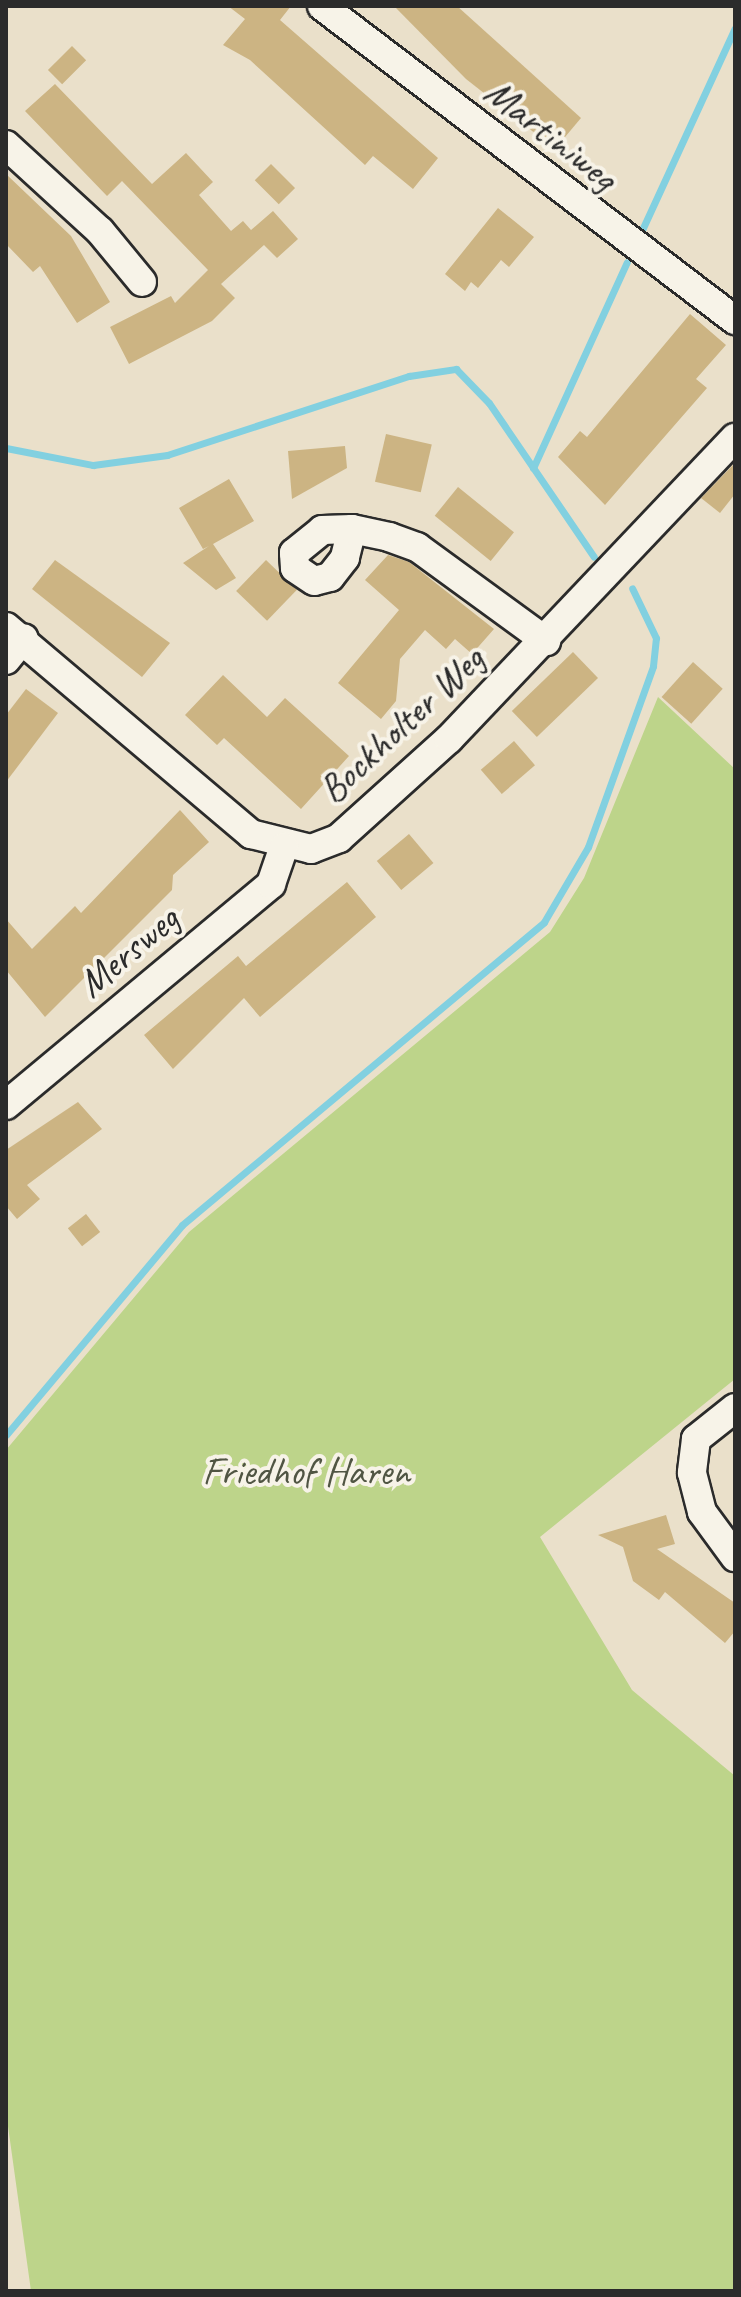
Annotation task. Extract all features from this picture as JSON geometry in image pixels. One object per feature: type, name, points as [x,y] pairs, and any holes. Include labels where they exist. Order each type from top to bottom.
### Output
[{"type":"street","name":"Martiniweg","points":[[322,6],[606,226],[735,320]]},
{"type":"street","points":[[6,145],[100,231],[142,282]]},
{"type":"street","name":"Bockholter Weg","points":[[15,632],[251,834],[284,847],[311,849],[339,838],[546,641],[735,438]]},
{"type":"street","points":[[352,529],[417,547],[546,641]]},
{"type":"street","points":[[6,660],[15,632]]},
{"type":"street","name":"Mersweg","points":[[6,1105],[271,884],[284,847]]},
{"type":"street","points":[[735,1408],[696,1439],[692,1473],[702,1512],[735,1557]]},
{"type":"green space","name":"Friedhof Haren","points":[[658,697],[735,769],[735,1379],[540,1537],[632,1690],[735,1776],[735,2291],[31,2291],[6,2112],[6,1450],[189,1232],[550,932],[584,878]]},
{"type":"building","points":[[228,6],[291,6],[280,20],[438,158],[413,189],[373,156],[365,165],[250,60],[223,45],[245,19]]},
{"type":"building","points":[[394,6],[457,6],[581,118],[555,149],[466,79]]},
{"type":"building","points":[[72,46],[86,60],[62,84],[48,70]]},
{"type":"building","points":[[55,84],[152,184],[186,153],[213,182],[199,195],[231,231],[243,221],[251,230],[273,211],[298,239],[277,258],[264,245],[221,284],[235,298],[212,321],[129,364],[110,327],[171,296],[175,303],[208,270],[122,181],[107,196],[25,111]]},
{"type":"building","points":[[271,164],[295,188],[279,204],[255,180]]},
{"type":"building","points":[[6,174],[71,236],[110,302],[77,323],[40,266],[33,272],[6,244]]},
{"type":"building","points":[[498,208],[534,237],[509,267],[501,260],[478,288],[471,282],[465,291],[445,274]]},
{"type":"building","points":[[690,314],[726,345],[696,379],[707,388],[605,505],[558,457],[580,431],[587,437]]},
{"type":"building","points":[[386,434],[432,445],[421,492],[375,482]]},
{"type":"building","points":[[345,446],[347,468],[292,499],[288,451]]},
{"type":"building","points":[[735,463],[735,494],[720,513],[701,498]]},
{"type":"building","points":[[229,479],[254,521],[213,544],[236,578],[216,590],[183,563],[209,546],[203,549],[179,508]]},
{"type":"building","points":[[458,487],[514,532],[491,561],[435,516]]},
{"type":"building","points":[[388,555],[409,562],[494,629],[472,654],[455,639],[446,649],[425,630],[400,659],[396,701],[381,719],[338,683],[399,610],[365,580]]},
{"type":"building","points":[[55,560],[170,643],[142,677],[32,589]]},
{"type":"building","points":[[266,560],[297,590],[267,621],[236,591]]},
{"type":"building","points":[[573,652],[598,678],[537,737],[512,711]]},
{"type":"building","points":[[693,662],[723,689],[691,724],[662,697]]},
{"type":"building","points":[[223,675],[267,717],[285,698],[349,756],[301,809],[224,738],[217,745],[185,715]]},
{"type":"building","points":[[26,689],[58,713],[6,782],[6,715]]},
{"type":"building","points":[[514,741],[535,765],[502,794],[481,770]]},
{"type":"building","points":[[180,810],[209,842],[173,875],[172,890],[45,1017],[6,970],[6,919],[32,949],[75,906],[81,913]]},
{"type":"building","points":[[409,834],[433,863],[401,890],[377,861]]},
{"type":"building","points":[[347,882],[376,917],[260,1017],[244,998],[173,1069],[144,1035],[238,956],[246,966]]},
{"type":"building","points":[[78,1102],[102,1129],[27,1185],[40,1199],[17,1219],[6,1206],[6,1150]]},
{"type":"building","points":[[86,1214],[100,1232],[82,1246],[68,1228]]},
{"type":"building","points":[[666,1515],[675,1544],[657,1549],[735,1603],[735,1631],[725,1643],[665,1592],[659,1600],[633,1581],[623,1547],[598,1535]]},
{"type":"waterway","points":[[642,230],[735,28]]},
{"type":"waterway","points":[[533,468],[627,262]]},
{"type":"waterway","points":[[6,448],[93,465],[167,455],[409,376],[456,369],[489,403],[594,557]]},
{"type":"waterway","points":[[6,1435],[182,1225],[544,922],[588,847],[653,666],[656,638],[632,588]]}]
